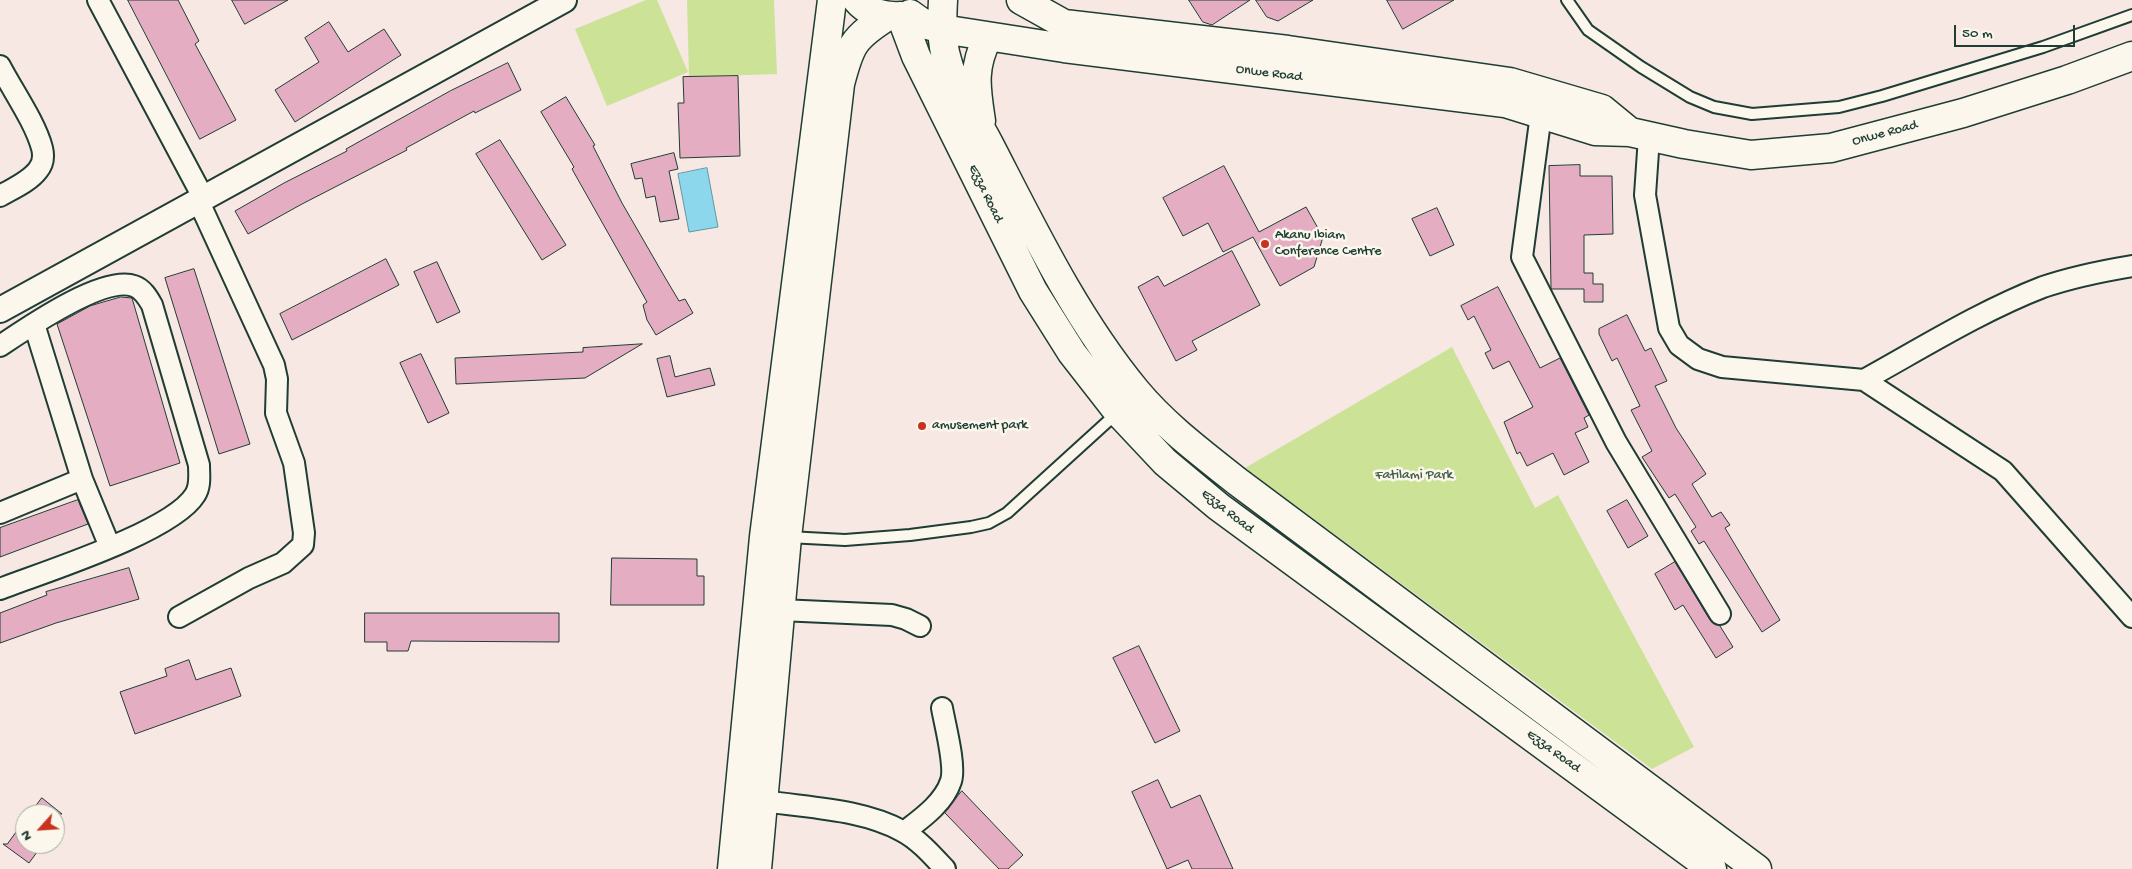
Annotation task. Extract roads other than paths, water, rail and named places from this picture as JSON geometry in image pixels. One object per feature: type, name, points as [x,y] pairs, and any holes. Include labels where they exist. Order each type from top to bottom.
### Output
[{"type":"main road","points":[[732,869],[764,537],[832,0]]},
{"type":"main road","name":"Onwe Road","points":[[856,0],[874,12],[907,11],[924,24],[942,29],[1064,48],[1286,62],[1510,82],[1602,109],[1639,134]]},
{"type":"main road","name":"Ezza Road","points":[[943,0],[942,29],[946,59],[956,89],[982,130],[1058,276],[1137,392],[1185,440],[1238,482],[1757,869]]},
{"type":"main road","name":"Onwe Road","points":[[1021,0],[1064,24],[1286,62],[1505,103],[1595,130],[1639,134],[1751,155],[1831,148],[1963,113],[2067,80],[2132,56]]},
{"type":"main road","points":[[757,869],[787,537],[840,84],[848,56],[862,32],[907,11]]},
{"type":"main road","name":"Ezza Road","points":[[907,11],[916,56],[1033,291],[1072,353],[1118,412],[1165,462],[1219,507],[1712,869]]},
{"type":"main road","points":[[982,130],[975,77],[980,52],[988,37]]},
{"type":"main road","points":[[1219,507],[1238,482]]},
{"type":"street","points":[[98,0],[201,201],[274,365],[277,379],[276,413],[294,463],[304,533],[303,545],[283,563],[249,578],[179,616]]},
{"type":"street","points":[[0,310],[564,0]]},
{"type":"street","points":[[0,66],[43,150],[43,162],[38,171],[0,196]]},
{"type":"street","points":[[1541,114],[1522,256],[1616,442],[1720,614]]},
{"type":"street","points":[[1639,134],[1645,195],[1669,328],[1680,345],[1698,360],[1722,367],[1864,380],[2003,471],[2132,617]]},
{"type":"street","points":[[1864,380],[2015,299],[2045,287],[2093,273],[2132,266]]},
{"type":"street","points":[[0,346],[34,324],[94,292],[126,284],[136,286],[146,294],[152,305],[199,465],[199,484],[196,494],[187,504],[141,534],[0,589]]},
{"type":"street","points":[[34,324],[82,479],[110,547]]},
{"type":"street","points":[[0,513],[82,479]]},
{"type":"street","points":[[780,610],[892,615],[920,626]]},
{"type":"street","points":[[904,832],[927,814],[951,780],[950,753],[942,708]]},
{"type":"street","points":[[764,801],[856,815],[880,821],[904,832],[945,869]]},
{"type":"lane","points":[[1567,0],[1588,30],[1641,67],[1690,97],[1714,107],[1752,114],[1839,106],[1882,96],[2044,46],[2132,15]]},
{"type":"lane","points":[[787,537],[845,540],[945,530],[989,523],[1006,513],[1118,412]]},
{"type":"water","points":[[707,168],[718,227],[689,232],[678,174]]},
{"type":"place","name":"Akanu Ibiam Conference Centre","points":[[1265,244]]},
{"type":"place","name":"amusement park","points":[[922,426]]},
{"type":"park label","name":"Fatilami Park","points":[[1414,476]]}]
